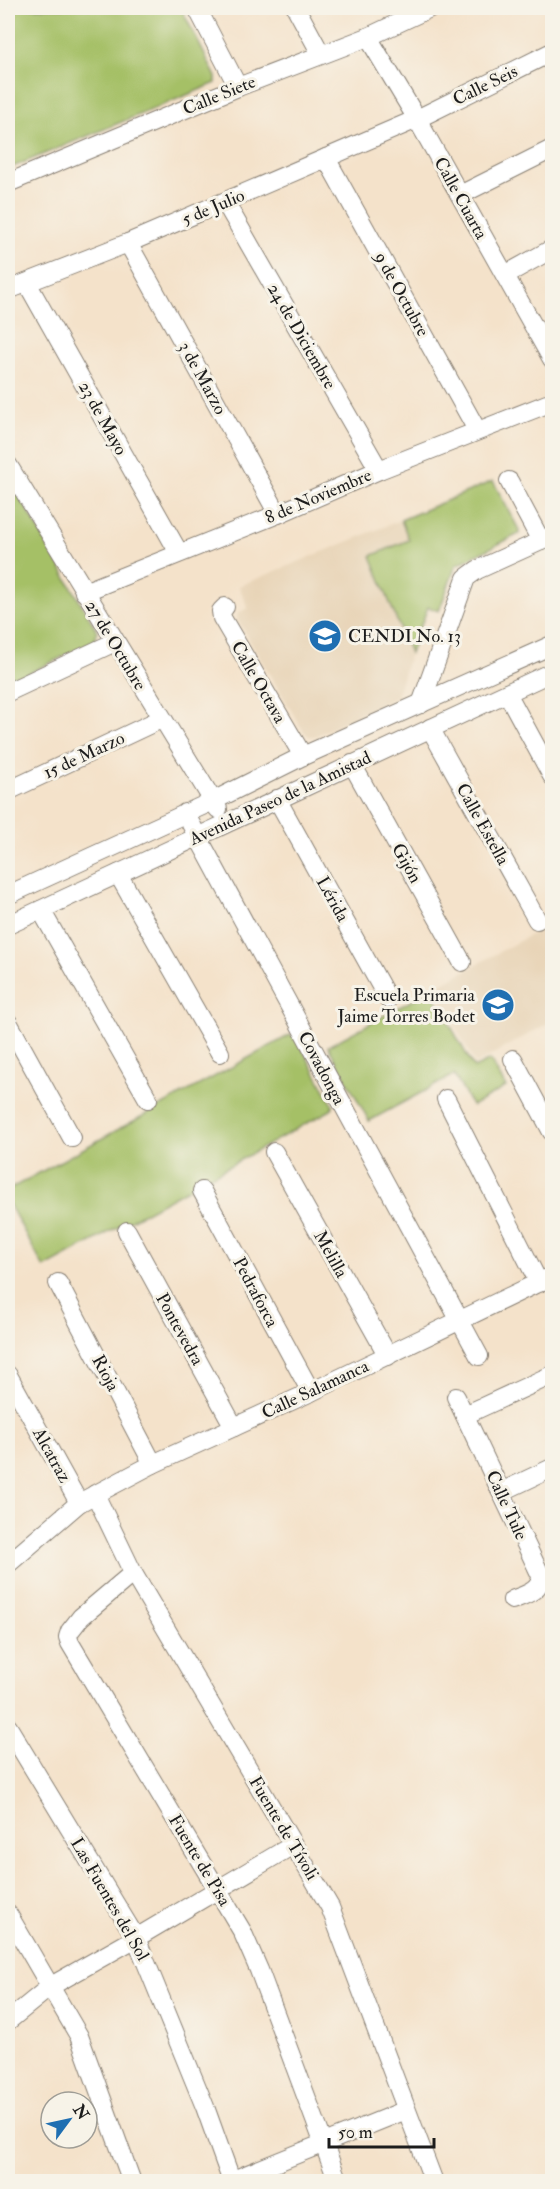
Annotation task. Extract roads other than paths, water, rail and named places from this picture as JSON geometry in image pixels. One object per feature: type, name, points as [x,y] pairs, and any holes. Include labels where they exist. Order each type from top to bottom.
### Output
[{"type":"street","points":[[197,8],[238,87]]},
{"type":"street","points":[[296,8],[321,54]]},
{"type":"street","name":"Calle Siete","points":[[8,183],[238,87],[368,38],[392,16],[430,8]]},
{"type":"street","name":"Calle Cuarta","points":[[368,38],[417,118],[550,350]]},
{"type":"street","name":"Calle Seis","points":[[417,118],[552,52]]},
{"type":"street","name":"5 de Julio","points":[[8,290],[128,243],[417,118]]},
{"type":"street","points":[[460,195],[552,149]]},
{"type":"street","name":"9 de Octubre","points":[[326,158],[477,430]]},
{"type":"street","name":"24 de Diciembre","points":[[225,202],[379,470]]},
{"type":"street","name":"3 de Marzo","points":[[128,243],[278,514]]},
{"type":"street","points":[[505,275],[552,249]]},
{"type":"street","name":"23 de Mayo","points":[[27,283],[179,552]]},
{"type":"street","name":"8 de Noviembre","points":[[84,592],[278,514],[477,430],[552,402]]},
{"type":"street","name":"27 de Octubre","points":[[8,465],[226,823]]},
{"type":"street","points":[[421,704],[466,578],[477,570],[547,538],[509,481]]},
{"type":"street","name":"Calle Octava","points":[[225,607],[221,614],[224,622],[303,756]]},
{"type":"street","points":[[8,692],[115,642]]},
{"type":"street","name":"Avenida Paseo de la Amistad","points":[[8,895],[213,801],[303,756],[552,645]]},
{"type":"street","name":"Avenida Paseo de la Amistad","points":[[8,925],[552,672]]},
{"type":"street","points":[[507,693],[552,776]]},
{"type":"street","name":"15 de Marzo","points":[[8,791],[161,719]]},
{"type":"street","name":"Calle Estella","points":[[430,728],[537,920]]},
{"type":"street","name":"Gijón","points":[[352,764],[462,962]]},
{"type":"street","name":"Lérida","points":[[277,799],[388,999]]},
{"type":"street","name":"Covadonga","points":[[185,813],[479,1356]]},
{"type":"street","points":[[118,874],[220,1053]]},
{"type":"street","points":[[41,910],[148,1099]]},
{"type":"street","points":[[8,1022],[72,1138]]},
{"type":"street","points":[[513,1059],[552,1132]]},
{"type":"street","points":[[446,1099],[546,1280]]},
{"type":"street","name":"Melilla","points":[[274,1152],[388,1356]]},
{"type":"street","name":"Pedraforca","points":[[202,1191],[311,1392]]},
{"type":"street","name":"Pontevedra","points":[[127,1231],[234,1427]]},
{"type":"street","name":"Calle Salamanca","points":[[8,1562],[87,1498],[153,1464],[388,1356],[546,1280]]},
{"type":"street","name":"Rioja","points":[[58,1283],[153,1464]]},
{"type":"street","name":"Alcatraz","points":[[8,1375],[87,1498]]},
{"type":"street","points":[[465,1415],[552,1375]]},
{"type":"street","name":"Calle Tule","points":[[456,1397],[501,1492],[544,1562],[539,1585],[512,1600]]},
{"type":"street","points":[[501,1492],[552,1468]]},
{"type":"street","name":"Fuente de Tívoli","points":[[87,1498],[330,1907],[434,2181]]},
{"type":"street","name":"Fuente de Pisa","points":[[133,1573],[81,1617],[70,1630],[68,1637],[74,1651],[243,1931],[338,2181]]},
{"type":"street","name":"Las Fuentes del Sol","points":[[8,1727],[136,1938],[197,2087],[230,2181]]},
{"type":"street","points":[[8,2021],[51,1986],[293,1845]]},
{"type":"street","points":[[8,1914],[79,2036],[132,2181]]},
{"type":"street","points":[[230,2181],[406,2110]]},
{"type":"place","name":"CENDI No. 13","points":[[325,636]]},
{"type":"place","name":"Escuela Primaria Jaime Torres Bodet","points":[[498,1005]]}]
